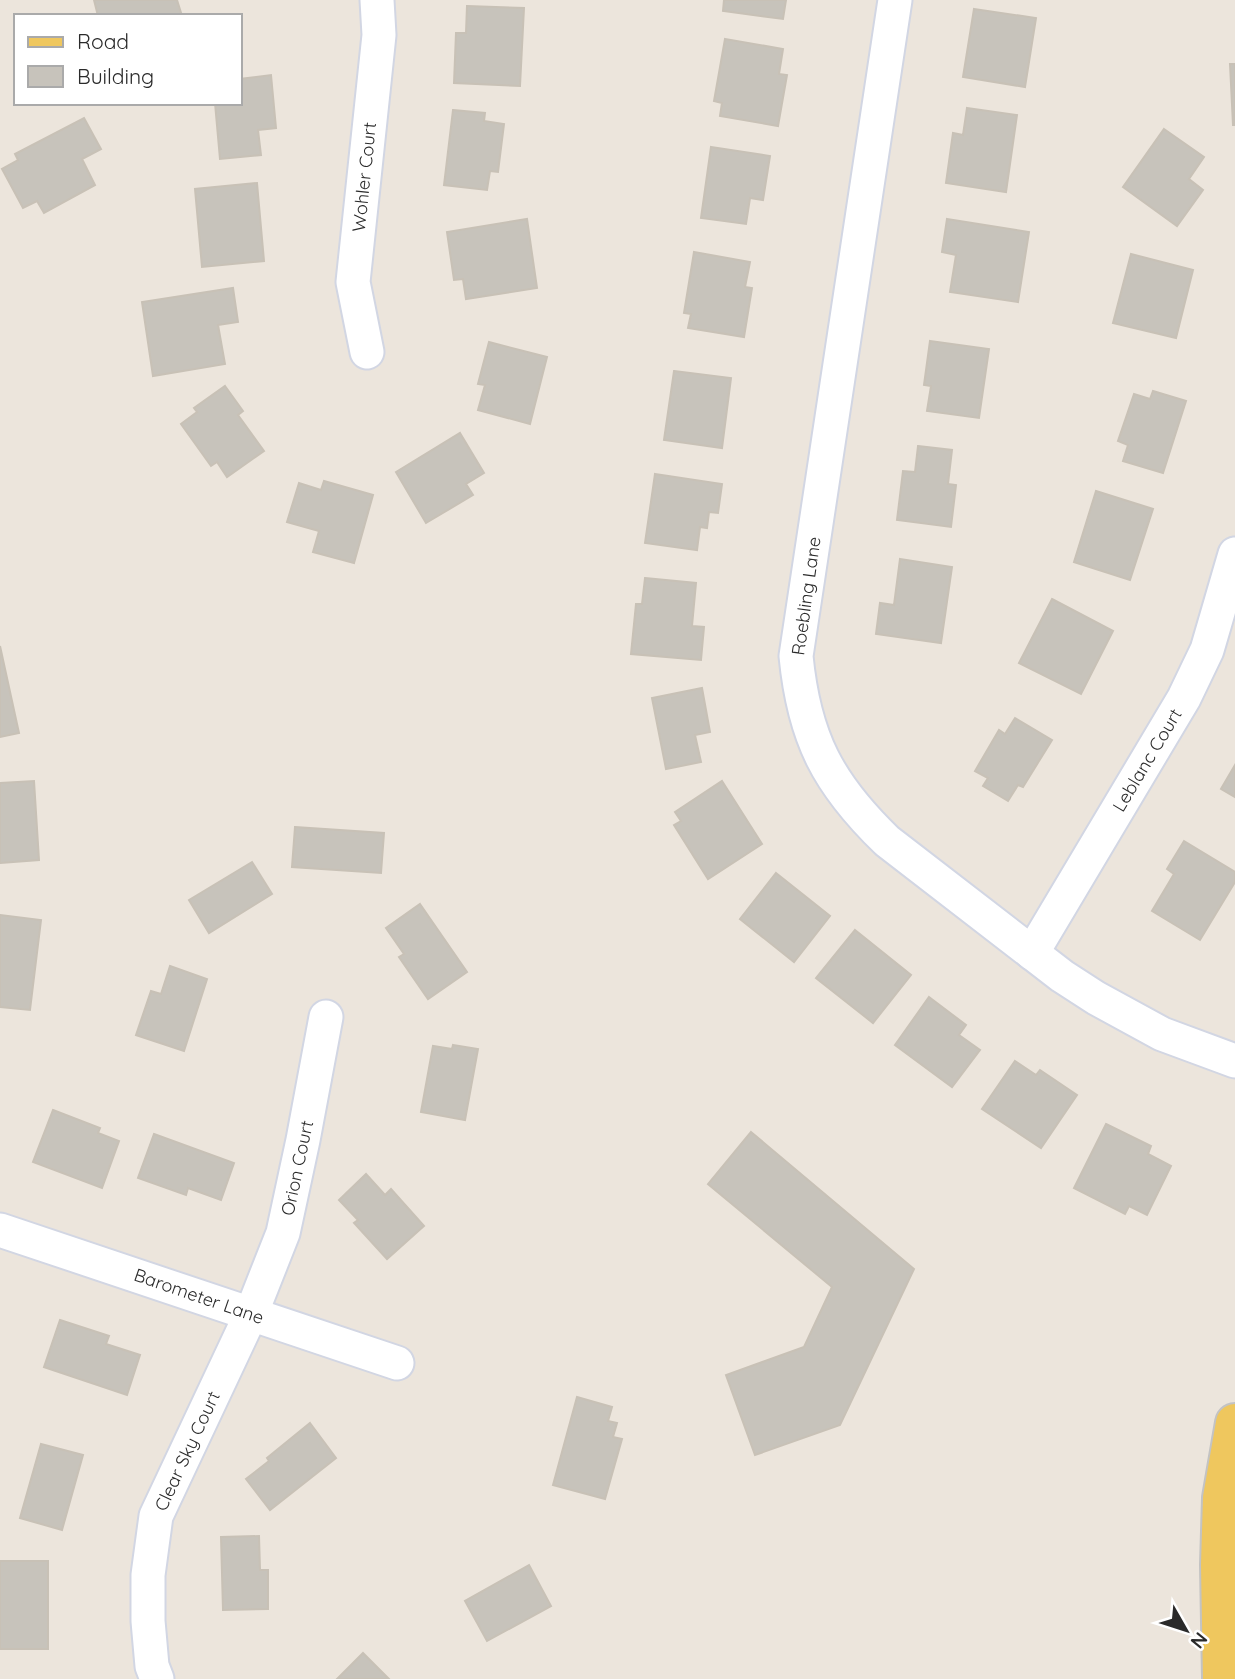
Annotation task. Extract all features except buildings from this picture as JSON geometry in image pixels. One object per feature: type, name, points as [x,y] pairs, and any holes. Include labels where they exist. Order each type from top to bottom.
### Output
[{"type":"main road","points":[[1222,1679],[1222,1498],[1235,1423]]},
{"type":"street","name":"Wohler Court","points":[[367,352],[353,282],[379,35],[377,0]]},
{"type":"street","name":"Roebling Lane","points":[[895,0],[796,656],[805,716],[812,738],[837,784],[867,822],[887,841],[1032,953],[1096,998],[1162,1034],[1235,1061]]},
{"type":"street","name":"Leblanc Court","points":[[1032,953],[1184,698],[1207,650],[1235,554]]},
{"type":"street","name":"Orion Court","points":[[251,1314],[283,1233],[326,1017]]},
{"type":"street","name":"Barometer Lane","points":[[0,1230],[397,1363]]},
{"type":"street","name":"Clear Sky Court","points":[[157,1679],[152,1666],[148,1621],[148,1575],[156,1516],[251,1314]]}]
